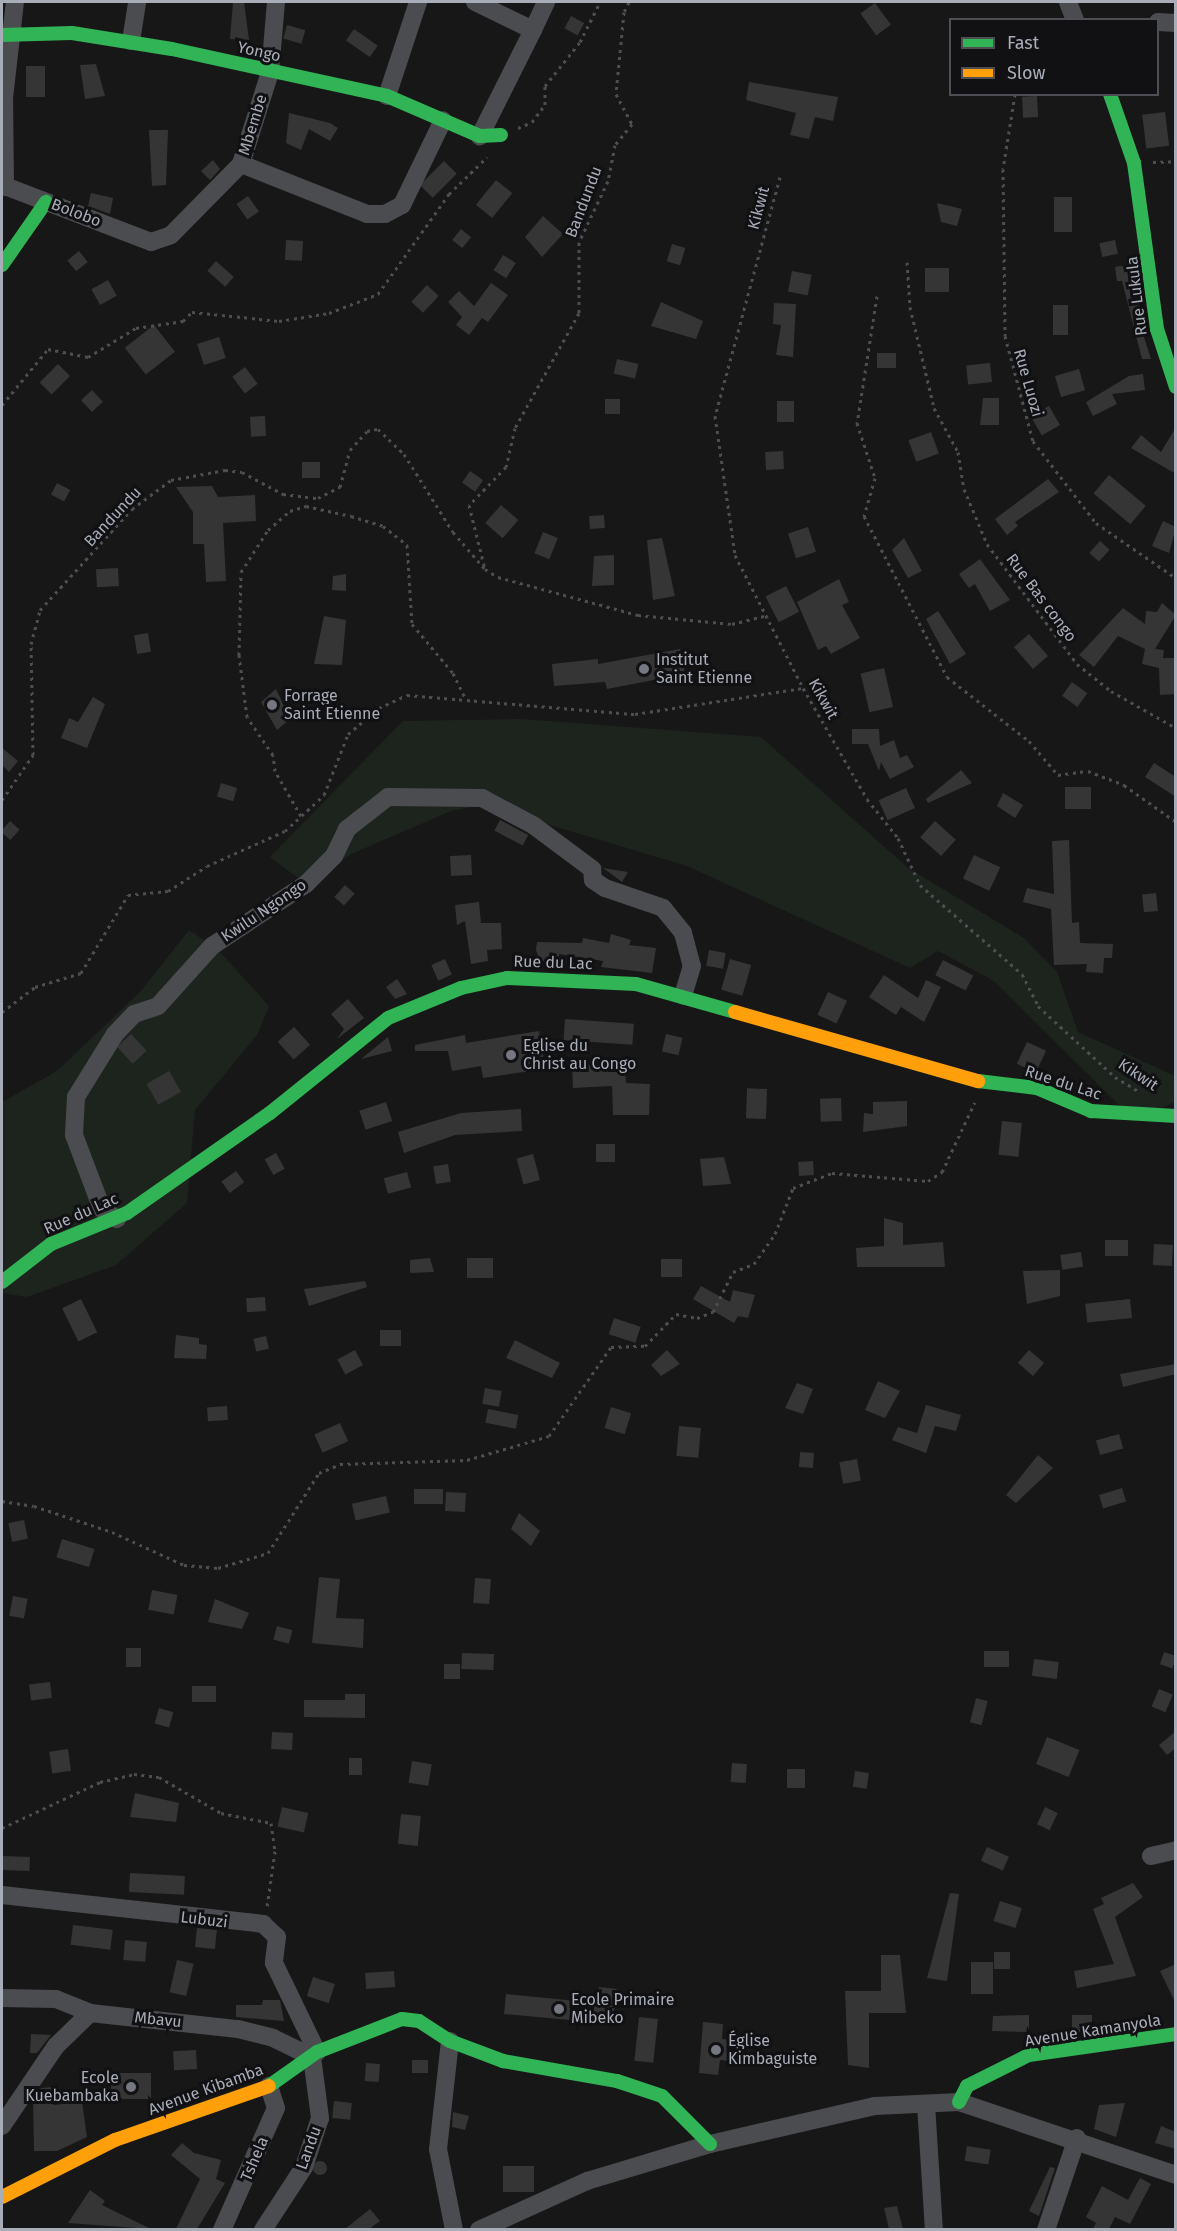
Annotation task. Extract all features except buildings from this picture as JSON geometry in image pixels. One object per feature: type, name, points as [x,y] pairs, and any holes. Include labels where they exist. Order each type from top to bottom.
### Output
[{"type":"street","points":[[3,186],[6,35],[15,2]]},
{"type":"street","points":[[131,41],[137,2]]},
{"type":"street","name":"Mbembe","points":[[151,242],[193,218],[241,164],[270,72],[276,2]]},
{"type":"street","points":[[387,96],[418,2]]},
{"type":"street","points":[[475,2],[533,30]]},
{"type":"street","points":[[480,136],[546,2]]},
{"type":"street","points":[[1068,2],[1074,18]]},
{"type":"street","points":[[1159,22],[1176,23]]},
{"type":"street","name":"Yongo","points":[[6,35],[45,31],[131,41],[387,96],[480,136],[501,135]]},
{"type":"street","name":"Rue Lukula","points":[[1111,96],[1134,163],[1157,329],[1176,387]]},
{"type":"street","points":[[241,164],[366,214],[385,214],[402,205],[442,120]]},
{"type":"street","name":"Bolobo","points":[[3,186],[151,242]]},
{"type":"street","points":[[2,265],[46,202]]},
{"type":"street","name":"Kwilu Ngongo","points":[[117,1219],[102,1209],[74,1135],[76,1097],[114,1034],[134,1014],[158,1006],[212,946],[306,884],[334,856],[347,830],[388,797],[482,798],[533,825],[592,869],[593,880],[605,888],[663,908],[683,933],[692,966],[683,996]]},
{"type":"street","name":"Rue du Lac","points":[[5,1274],[51,1244],[117,1219],[270,1113],[388,1018],[411,1007],[486,982],[539,976],[636,984],[987,1083],[1037,1088],[1091,1111],[1176,1116]]},
{"type":"street","points":[[1151,1856],[1176,1850]]},
{"type":"street","name":"Lubuzi","points":[[2,1895],[263,1923]]},
{"type":"street","points":[[263,1923],[278,1937],[274,1964],[315,2054]]},
{"type":"street","name":"Mbavu","points":[[2,1998],[56,1999],[90,2013],[238,2029],[273,2038],[315,2054]]},
{"type":"street","points":[[2,2126],[57,2046],[90,2013]]},
{"type":"street","name":"Avenue Kibamba","points":[[2,2197],[115,2140],[269,2086],[315,2054],[402,2019],[419,2021],[450,2041],[519,2066],[617,2081],[662,2096],[711,2144]]},
{"type":"street","name":"Avenue Kamanyola","points":[[959,2102],[968,2086],[1029,2055],[1176,2034]]},
{"type":"street","points":[[450,2041],[438,2149],[454,2229]]},
{"type":"street","name":"Landu","points":[[263,2229],[304,2167],[320,2118],[315,2054]]},
{"type":"street","name":"Tshela","points":[[222,2229],[276,2108],[269,2086]]},
{"type":"street","points":[[479,2229],[587,2181],[711,2144],[875,2106],[959,2102],[1077,2138],[1176,2175]]},
{"type":"street","points":[[926,2104],[934,2229]]},
{"type":"street","points":[[1046,2229],[1077,2138]]},
{"type":"path","points":[[2,405],[48,349],[88,357],[136,328],[183,321],[192,312],[279,321],[329,313],[378,294],[449,194],[479,170],[501,135],[532,122],[545,105],[545,86],[580,42],[600,2]]},
{"type":"path","name":"Bandundu","points":[[485,569],[469,505],[506,467],[514,428],[579,313],[579,242],[608,181],[615,145],[632,124],[616,94],[624,12],[629,2]]},
{"type":"path","name":"Rue Luozi","points":[[1016,96],[1004,169],[1005,336],[1033,441],[1096,523],[1176,578]]},
{"type":"path","name":"Kikwit","points":[[780,177],[716,416],[735,555],[802,688],[867,799],[898,838],[920,885],[1022,974],[1038,1006],[1115,1077],[1145,1095]]},
{"type":"path","name":"Rue Bas congo","points":[[907,262],[910,307],[934,408],[958,452],[964,489],[987,544],[1077,664],[1111,691],[1176,728]]},
{"type":"path","points":[[877,296],[857,423],[875,478],[864,516],[947,677],[1029,741],[1058,775],[1088,771],[1124,785],[1176,822]]},
{"type":"path","name":"Bandundu","points":[[2,800],[33,755],[31,644],[40,610],[132,509],[171,480],[225,470],[242,472],[283,494],[318,498],[340,488],[350,450],[367,431],[378,429],[404,454],[453,532],[485,569],[531,589],[638,615],[732,624],[764,616]]},
{"type":"path","points":[[301,816],[275,771],[273,755],[247,717],[239,655],[241,572],[268,530],[290,511],[306,506],[351,516],[383,526],[406,545],[412,624],[453,673],[465,699]]},
{"type":"path","points":[[2,1012],[35,987],[81,973],[128,895],[168,891],[207,866],[272,838],[301,816],[324,795],[348,734],[379,708],[420,693],[635,714],[802,688]]},
{"type":"path","points":[[2,1501],[34,1506],[112,1532],[183,1565],[218,1568],[268,1553],[304,1490],[319,1473],[340,1464],[466,1460],[546,1437],[611,1347],[645,1346],[676,1314],[697,1318],[713,1312],[733,1272],[754,1264],[775,1234],[793,1188],[832,1173],[919,1182],[942,1172],[987,1083]]},
{"type":"path","points":[[2,1828],[100,1782],[134,1774],[159,1777],[221,1813],[271,1823],[273,1874],[263,1923]]},
{"type":"shaded area","points":[[521,719],[761,737],[908,868],[1024,938],[1057,972],[1078,1032],[1175,1076],[1175,1102],[1134,1120],[994,981],[938,951],[910,968],[687,866],[530,819],[499,802],[451,811],[351,854],[306,884],[270,857],[403,721]]},
{"type":"shaded area","points":[[189,930],[218,950],[269,1006],[257,1035],[195,1110],[187,1203],[116,1265],[27,1297],[2,1293],[2,1102],[57,1071],[141,991]]},
{"type":"traffic: fast","points":[[2,35],[72,33],[172,49],[387,96],[480,136],[501,135]]},
{"type":"traffic: fast","points":[[1111,96],[1134,163],[1157,329],[1176,387]]},
{"type":"traffic: fast","points":[[2,265],[46,202]]},
{"type":"traffic: fast","points":[[2,1282],[51,1244],[127,1213],[270,1113],[388,1018],[461,988],[507,978],[636,984],[735,1012]]},
{"type":"traffic: fast","points":[[978,1081],[1037,1088],[1091,1111],[1176,1116]]},
{"type":"traffic: fast","points":[[269,2086],[317,2052],[402,2019],[419,2021],[450,2041],[503,2061],[617,2081],[662,2096],[710,2144]]},
{"type":"traffic: fast","points":[[959,2102],[967,2086],[1029,2055],[1176,2034]]},
{"type":"traffic: slow","points":[[735,1012],[978,1081]]},
{"type":"traffic: slow","points":[[2,2197],[115,2140],[269,2086]]},
{"type":"place","name":"Institut Saint Etienne","points":[[644,669]]},
{"type":"place","name":"Forrage Saint Etienne","points":[[272,705]]},
{"type":"place","name":"Eglise du Christ au Congo","points":[[511,1055]]},
{"type":"place","name":"Ecole Primaire Mibeko","points":[[559,2009]]},
{"type":"place","name":"Église Kimbaguiste","points":[[716,2050]]},
{"type":"place","name":"Ecole Kuebambaka","points":[[131,2087]]}]
